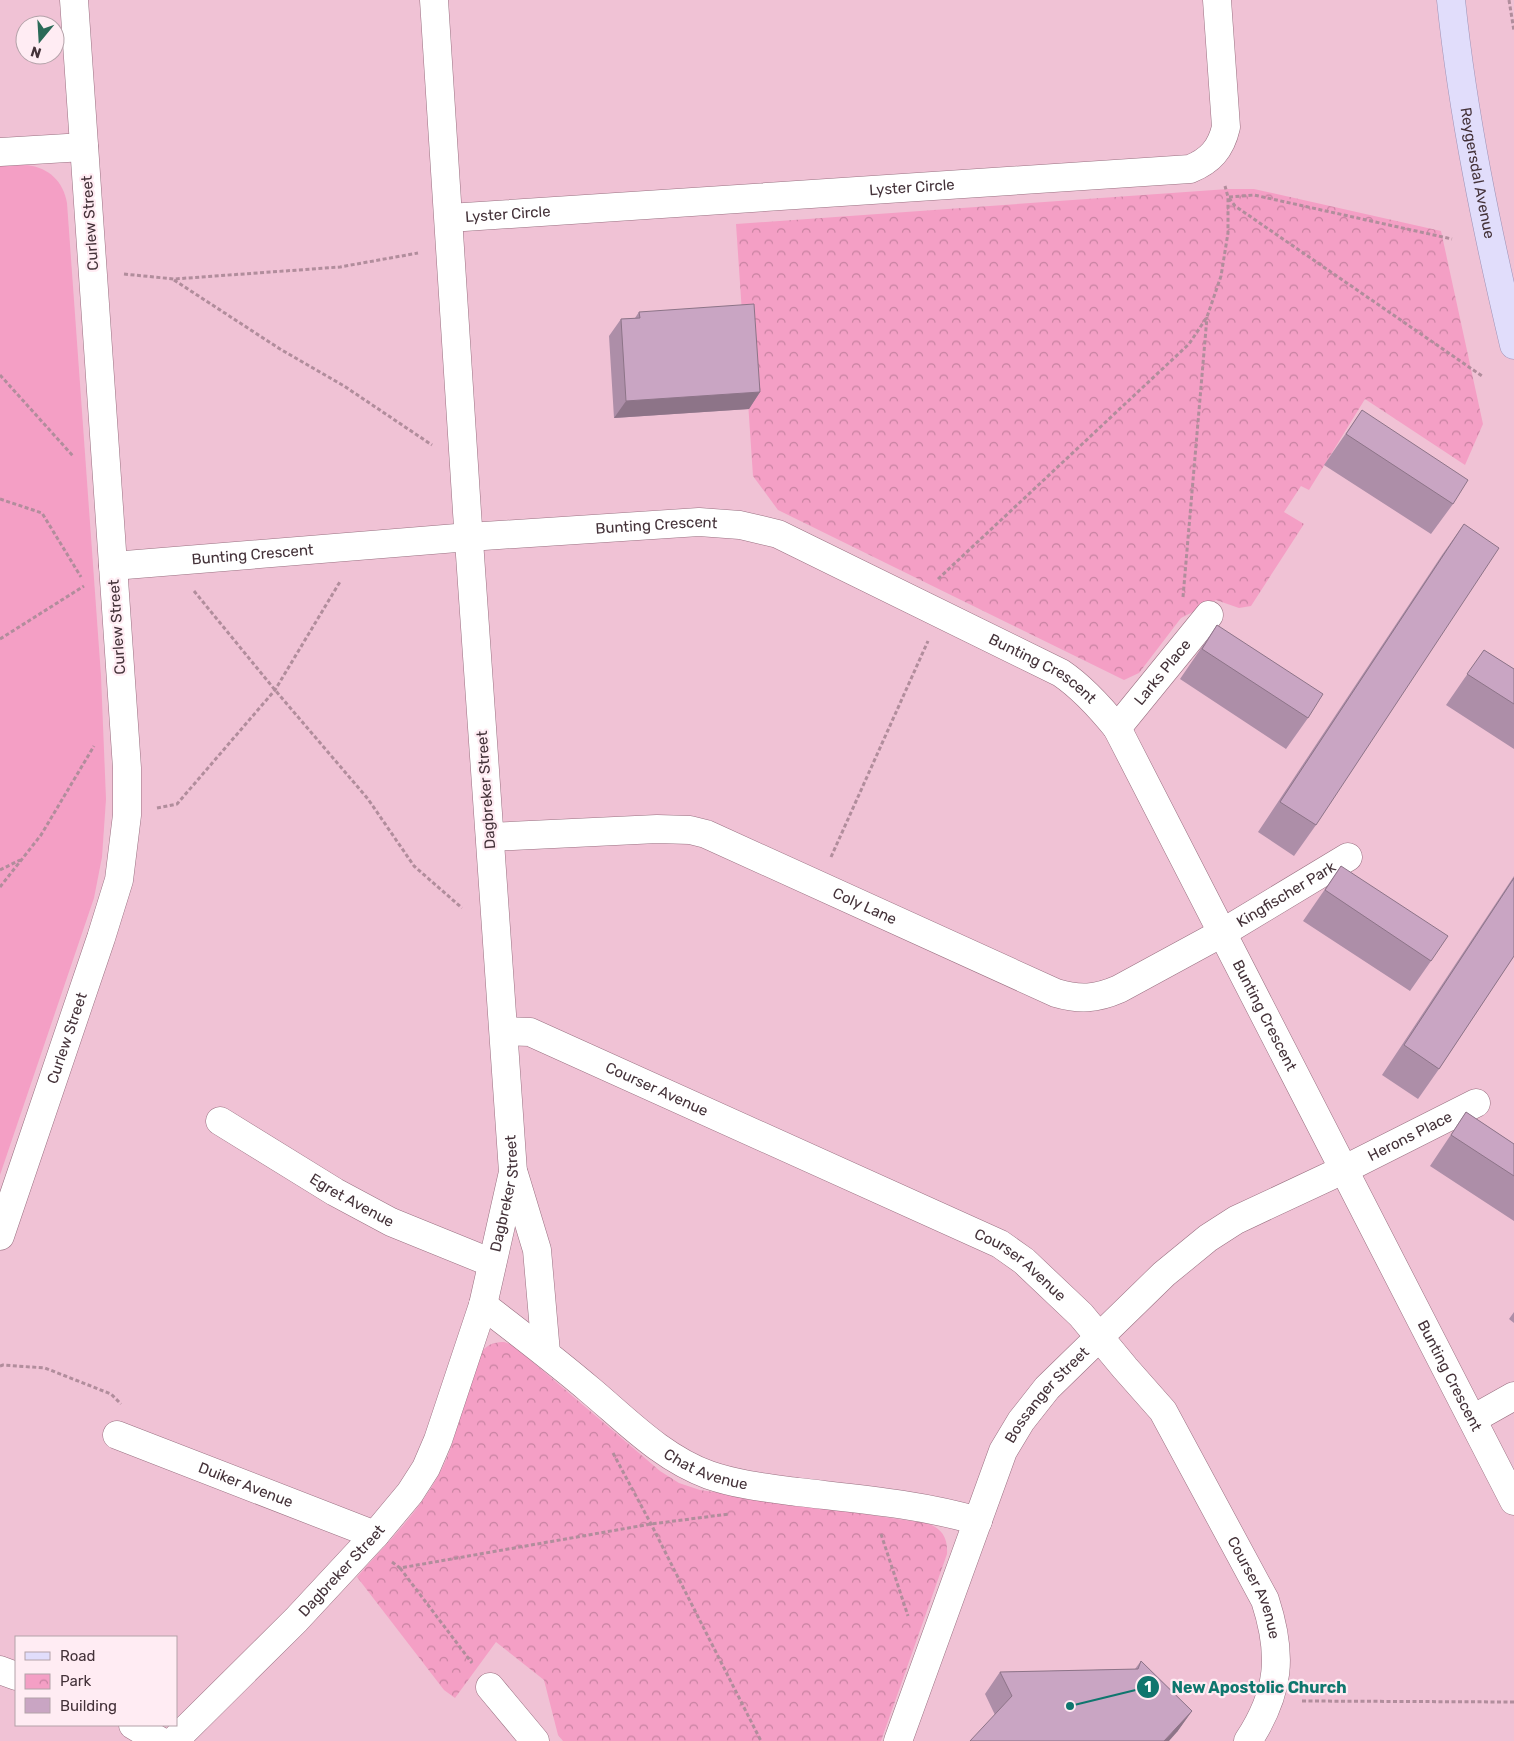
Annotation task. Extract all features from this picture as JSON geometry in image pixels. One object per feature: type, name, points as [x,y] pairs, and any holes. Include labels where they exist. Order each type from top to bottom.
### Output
[{"type":"main road","name":"Reygersdal Avenue","points":[[1452,0],[1475,158],[1489,233],[1514,345]]},
{"type":"street","name":"Curlew Street","points":[[0,1236],[119,880],[127,815],[127,768],[74,0]]},
{"type":"street","name":"Lyster Circle","points":[[434,0],[469,537]]},
{"type":"street","points":[[1210,159],[1221,144],[1226,127],[1217,0]]},
{"type":"street","points":[[0,152],[84,146]]},
{"type":"street","name":"Lyster Circle","points":[[449,218],[1178,170],[1200,165],[1210,159]]},
{"type":"street","name":"Bunting Crescent","points":[[113,566],[469,537],[699,522],[740,525],[778,534],[915,603],[1061,673],[1086,692],[1117,728],[1514,1501]]},
{"type":"street","name":"Dagbreker Street","points":[[174,1741],[296,1620],[375,1535],[410,1494],[426,1468],[438,1440],[483,1305],[513,1172],[469,537]]},
{"type":"street","name":"Larks Place","points":[[1117,728],[1210,615]]},
{"type":"street","name":"Coly Lane","points":[[490,837],[657,829],[690,830],[722,841],[1056,993],[1072,998],[1088,998],[1112,992],[1222,933]]},
{"type":"street","name":"Kingfischer Park","points":[[1222,933],[1348,857]]},
{"type":"street","name":"Courser Avenue","points":[[504,1031],[530,1032],[1000,1244],[1024,1262],[1081,1315],[1163,1410],[1265,1600],[1274,1633],[1277,1660],[1275,1681],[1270,1701],[1248,1741]]},
{"type":"street","name":"Herons Place","points":[[1345,1169],[1476,1103]]},
{"type":"street","name":"Egret Avenue","points":[[220,1121],[334,1192],[391,1222],[492,1263]]},
{"type":"street","name":"Bossanger Street","points":[[898,1741],[1003,1451],[1021,1422],[1048,1388],[1099,1337],[1164,1274],[1208,1238],[1236,1220],[1345,1169]]},
{"type":"street","points":[[513,1172],[537,1250],[546,1353]]},
{"type":"street","name":"Chat Avenue","points":[[483,1305],[546,1353],[661,1450],[683,1464],[742,1484],[868,1500],[953,1514],[978,1521]]},
{"type":"street","points":[[1472,1419],[1514,1396]]},
{"type":"street","name":"Duiker Avenue","points":[[117,1435],[375,1535]]},
{"type":"street","points":[[0,1670],[15,1676]]},
{"type":"street","points":[[490,1687],[535,1741]]},
{"type":"street","points":[[135,1726],[160,1741]]},
{"type":"path","points":[[1509,0],[1514,31]]},
{"type":"path","points":[[1182,598],[1207,317],[1221,276],[1226,255],[1228,233],[1228,189],[1210,159]]},
{"type":"path","points":[[1228,197],[1254,195],[1452,239]]},
{"type":"path","points":[[1228,197],[1235,206],[1482,376]]},
{"type":"path","points":[[93,276],[126,274],[174,279],[340,267],[451,247]]},
{"type":"path","points":[[174,279],[280,349],[344,386],[465,468]]},
{"type":"path","points":[[915,603],[1189,344],[1207,317]]},
{"type":"path","points":[[0,375],[84,469],[106,476]]},
{"type":"path","points":[[0,499],[42,513],[86,585],[0,639]]},
{"type":"path","points":[[127,815],[177,804],[275,690],[346,572],[337,548]]},
{"type":"path","points":[[184,560],[191,587],[275,690],[368,799],[414,866],[474,918],[495,916]]},
{"type":"path","points":[[818,884],[940,615]]},
{"type":"path","points":[[0,886],[41,835],[104,729],[124,729]]},
{"type":"path","points":[[0,870],[22,859]]},
{"type":"path","points":[[0,1366],[45,1368],[111,1394],[130,1414],[117,1435]]},
{"type":"path","points":[[610,1447],[761,1741]]},
{"type":"path","points":[[868,1500],[918,1644],[933,1647]]},
{"type":"path","points":[[400,1568],[651,1524],[736,1513]]},
{"type":"path","points":[[375,1535],[392,1562],[400,1568],[490,1687]]},
{"type":"path","points":[[1270,1701],[1514,1702]]},
{"type":"green space","points":[[27,165],[42,169],[54,177],[62,188],[67,203],[101,676],[106,799],[102,857],[94,898],[0,1175],[0,166]]},
{"type":"green space","points":[[1228,189],[1254,189],[1441,231],[1483,424],[1465,465],[1365,399],[1309,490],[1301,486],[1284,512],[1304,524],[1251,606],[1239,608],[1216,600],[1181,618],[1139,673],[1124,680],[778,510],[753,476],[736,224]]},
{"type":"green space","points":[[504,1342],[513,1345],[660,1471],[679,1483],[700,1490],[925,1523],[940,1530],[945,1538],[947,1554],[881,1741],[563,1741],[558,1735],[544,1680],[496,1642],[455,1698],[444,1690],[357,1577],[424,1499],[445,1463],[474,1367],[479,1357],[483,1350],[490,1345]]},
{"type":"building","points":[[754,304],[760,392],[626,401],[621,319],[640,318],[639,312]]},
{"type":"building","points":[[1362,410],[1468,480],[1453,504],[1346,434]]},
{"type":"building","points":[[1464,524],[1499,548],[1316,825],[1280,802]]},
{"type":"building","points":[[1217,625],[1323,694],[1308,718],[1202,649]]},
{"type":"building","points":[[1484,650],[1514,669],[1514,704],[1467,674]]},
{"type":"building","points":[[1341,866],[1448,936],[1431,961],[1325,890]]},
{"type":"building","points":[[1514,878],[1514,956],[1439,1069],[1404,1045]]},
{"type":"building","points":[[1466,1112],[1514,1144],[1514,1176],[1451,1135]]},
{"type":"building","points":[[1141,1661],[1192,1711],[1164,1741],[970,1741],[1012,1696],[1000,1672],[1138,1669]]},
{"type":"place","name":"New Apostolic Church","points":[[1070,1706]]}]
